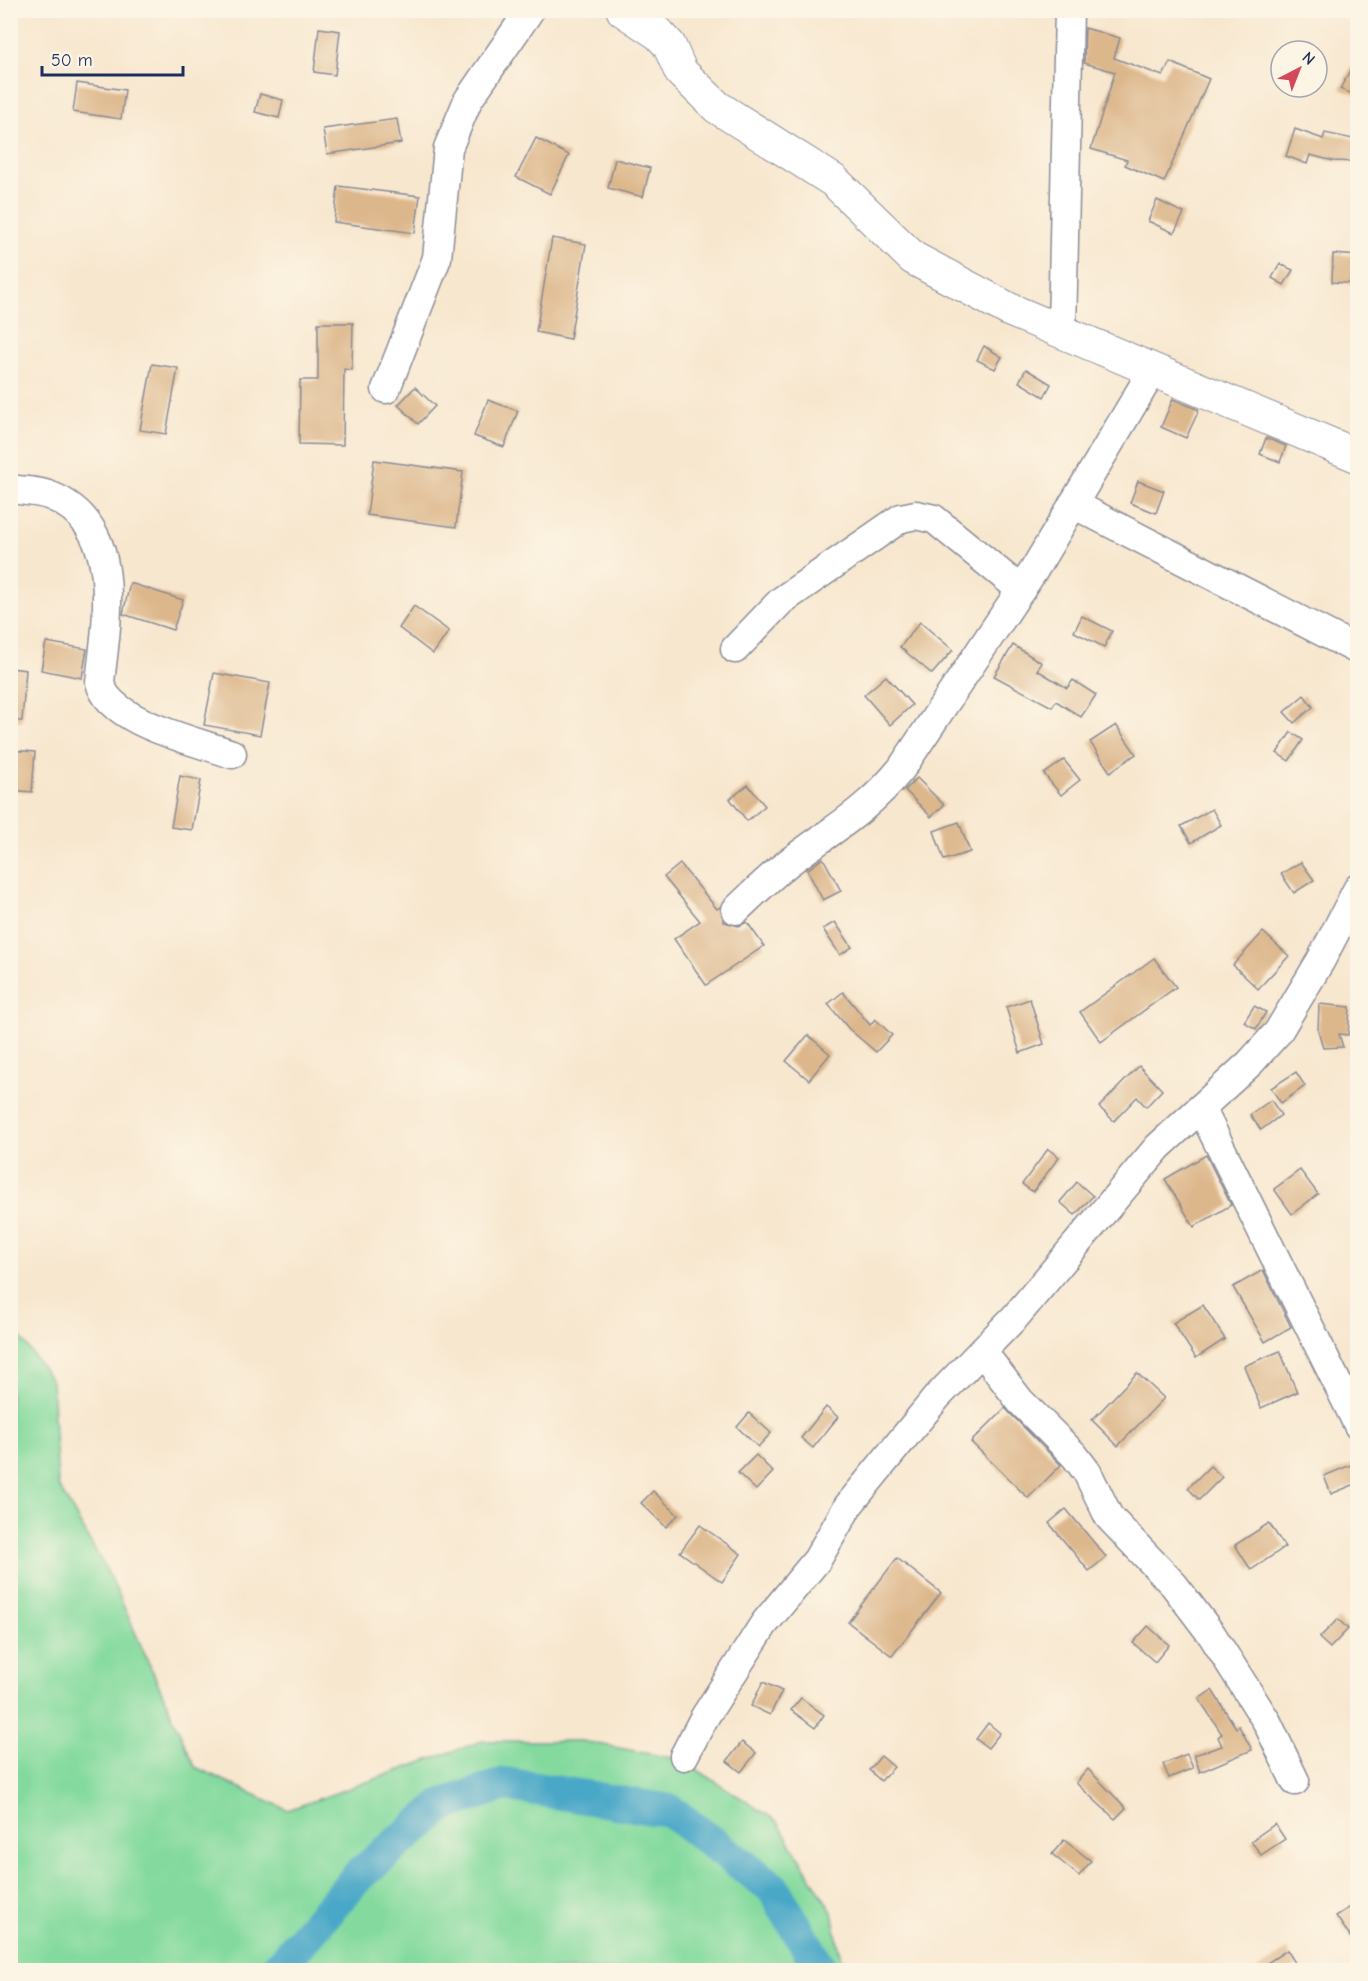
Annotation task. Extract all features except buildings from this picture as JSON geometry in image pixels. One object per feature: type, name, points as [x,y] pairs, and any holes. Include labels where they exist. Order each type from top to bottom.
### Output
[{"type":"main road","points":[[623,10],[660,34],[669,45],[681,72],[699,91],[717,106],[834,181],[913,258],[1010,310],[1358,456]]},
{"type":"street","points":[[386,388],[437,258],[448,148],[468,100],[530,10]]},
{"type":"street","points":[[1062,331],[1069,10]]},
{"type":"street","points":[[736,910],[787,864],[855,817],[879,796],[930,728],[1021,590],[1153,370]]},
{"type":"street","points":[[10,489],[50,495],[68,505],[84,520],[99,545],[108,578],[109,610],[100,682],[102,693],[110,702],[143,723],[232,754]]},
{"type":"street","points":[[1073,504],[1358,650]]},
{"type":"street","points":[[735,649],[781,601],[901,518],[916,515],[933,519],[1021,590]]},
{"type":"street","points":[[684,1756],[704,1719],[764,1624],[816,1560],[848,1506],[937,1397],[1016,1316],[1158,1148],[1250,1063],[1278,1032],[1321,960],[1358,888]]},
{"type":"street","points":[[1201,1108],[1358,1425]]},
{"type":"street","points":[[982,1351],[1020,1401],[1074,1455],[1087,1472],[1109,1517],[1173,1585],[1212,1635],[1267,1722],[1295,1781]]},
{"type":"green space","points":[[10,1323],[52,1381],[58,1485],[111,1578],[195,1767],[288,1810],[482,1741],[582,1741],[682,1760],[777,1821],[832,1912],[843,1970],[11,1970]]},
{"type":"waterway","points":[[276,1970],[359,1875],[443,1805],[505,1784],[670,1811],[773,1888],[821,1970]]}]
